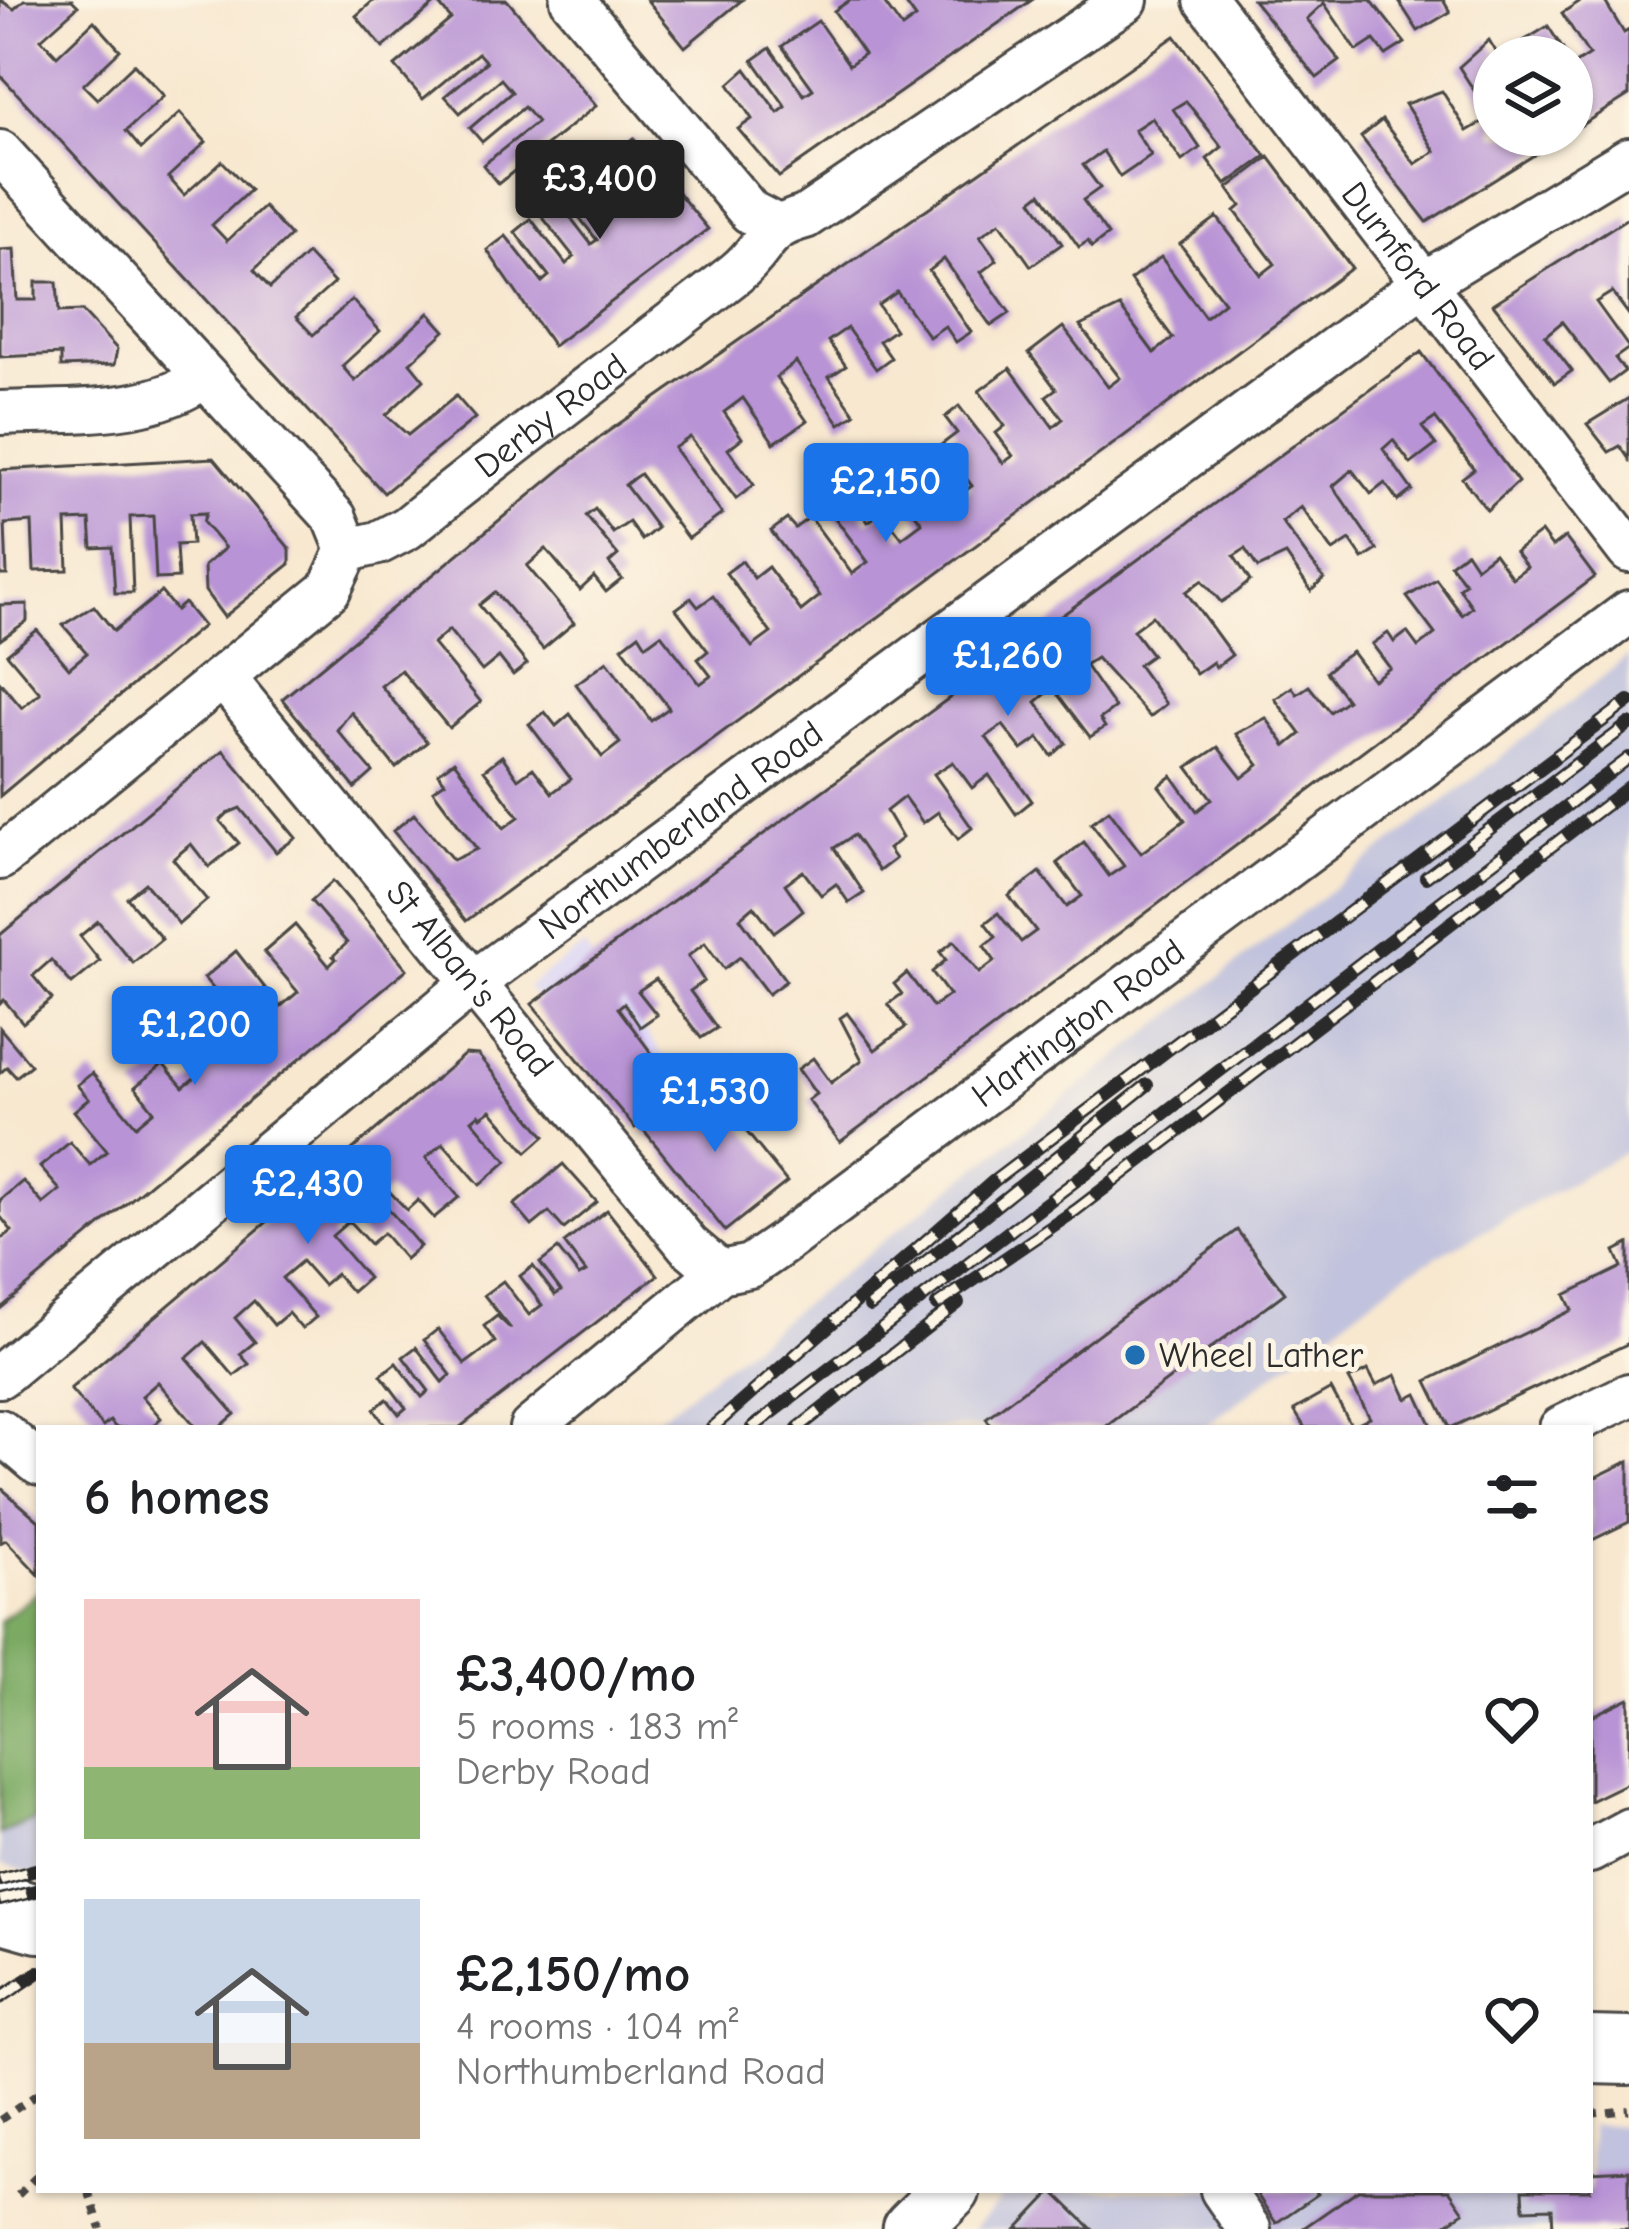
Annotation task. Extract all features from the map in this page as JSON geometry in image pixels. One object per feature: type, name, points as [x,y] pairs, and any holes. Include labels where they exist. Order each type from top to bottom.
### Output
[{"type":"main road","points":[[0,1908],[36,1918]]},
{"type":"main road","points":[[1593,2050],[1629,2050]]},
{"type":"main road","points":[[897,2229],[905,2193]]},
{"type":"main road","points":[[912,2229],[948,2193]]},
{"type":"street","points":[[572,0],[750,212],[775,225]]},
{"type":"street","name":"Derby Road","points":[[348,550],[378,543],[406,528],[570,395],[741,269],[775,225],[805,217],[1126,0]]},
{"type":"street","name":"Durnford Road","points":[[1206,0],[1629,551]]},
{"type":"street","points":[[0,152],[335,518],[348,550],[329,590],[0,858]]},
{"type":"street","name":"Northumberland Road","points":[[0,1376],[472,983],[1421,285],[1629,159]]},
{"type":"street","points":[[0,413],[150,403],[177,397],[205,376]]},
{"type":"street","name":"Hartington Road","points":[[535,1425],[720,1272],[750,1266],[782,1244],[1629,612]]},
{"type":"street","name":"St Alban's Road","points":[[225,679],[688,1245],[720,1272]]},
{"type":"street","points":[[1567,1425],[1629,1395]]},
{"type":"street","points":[[0,1432],[36,1462]]},
{"type":"street","points":[[1593,1849],[1629,1831]]},
{"type":"street","points":[[1224,2193],[1249,2229]]},
{"type":"path","points":[[0,2120],[36,2094]]},
{"type":"path","points":[[1593,2114],[1629,2110]]},
{"type":"path","points":[[17,2194],[36,2177]]},
{"type":"path","points":[[89,2193],[101,2229]]},
{"type":"shaded area","points":[[1629,656],[1629,1150],[1405,1274],[1207,1425],[649,1425]]},
{"type":"shaded area","points":[[584,946],[687,1089],[640,1125],[527,987]]},
{"type":"shaded area","points":[[36,1819],[36,1874],[0,1865],[0,1834]]},
{"type":"shaded area","points":[[1593,2125],[1629,2127],[1629,2229],[973,2229],[1006,2193],[1593,2193]]},
{"type":"green space","points":[[36,1593],[36,1819],[0,1834],[0,1621]]},
{"type":"building","points":[[0,0],[14,9],[24,0],[72,0],[78,6],[41,39],[57,56],[94,21],[120,50],[83,85],[97,99],[134,64],[164,96],[126,131],[141,149],[180,113],[206,142],[168,177],[184,195],[222,161],[250,190],[212,225],[227,241],[264,207],[290,236],[254,270],[270,288],[307,254],[334,283],[296,317],[313,335],[352,300],[380,331],[342,366],[355,381],[429,313],[445,331],[410,363],[424,380],[386,415],[408,435],[456,396],[475,418],[384,493],[0,75]]},
{"type":"building","points":[[374,0],[507,0],[596,106],[498,184],[483,165],[537,122],[524,107],[482,142],[470,128],[512,92],[501,79],[460,113],[445,96],[486,62],[478,53],[423,99],[395,66],[451,19],[437,2],[383,48],[356,16]]},
{"type":"building","points":[[647,0],[742,0],[685,47]]},
{"type":"building","points":[[850,0],[882,0],[902,28],[916,18],[903,0],[1032,0],[779,177],[738,129],[752,119],[729,84],[746,69],[778,113],[786,107],[753,60],[770,48],[804,95],[813,89],[782,46],[818,21],[849,65],[864,54],[834,11]]},
{"type":"building","points":[[1253,0],[1371,0],[1405,43],[1386,55],[1374,40],[1357,51],[1324,3],[1307,19],[1340,61],[1317,78]]},
{"type":"building","points":[[1398,0],[1443,0],[1450,12],[1418,31]]},
{"type":"building","points":[[1582,0],[1604,0],[1624,33],[1629,30],[1629,95],[1593,118],[1593,36],[1577,36],[1562,13]]},
{"type":"building","points":[[1548,26],[1554,36],[1532,36]]},
{"type":"building","points":[[1175,36],[1266,156],[1226,185],[1207,159],[1222,147],[1186,101],[1173,109],[1200,148],[1182,161],[1152,118],[1134,130],[1151,155],[1120,177],[1103,151],[1083,165],[1100,188],[1083,200],[1108,235],[1092,247],[1088,241],[1079,247],[1041,193],[1032,200],[1062,244],[1031,266],[1000,222],[980,236],[997,260],[981,272],[1010,313],[991,326],[944,259],[929,271],[971,332],[956,342],[945,326],[929,337],[897,292],[878,305],[895,330],[879,341],[891,358],[876,369],[847,328],[828,341],[846,366],[829,377],[855,414],[840,424],[796,362],[776,377],[807,421],[791,432],[774,443],[743,398],[724,412],[742,438],[728,449],[754,485],[736,499],[690,437],[674,448],[722,514],[688,539],[640,474],[634,478],[625,485],[657,528],[642,540],[629,522],[613,533],[595,509],[586,516],[618,555],[609,563],[622,579],[606,592],[594,577],[580,590],[546,549],[527,566],[574,623],[543,649],[495,592],[479,605],[527,664],[513,675],[499,657],[482,671],[449,630],[433,644],[481,702],[449,728],[401,670],[381,686],[427,742],[396,768],[351,712],[337,730],[373,772],[355,788],[282,699],[603,435]]},
{"type":"building","points":[[1473,54],[1473,89],[1459,67]]},
{"type":"building","points":[[1442,91],[1467,131],[1473,128],[1473,156],[1532,156],[1427,222],[1361,137],[1382,120],[1415,164],[1435,151],[1405,104]]},
{"type":"building","points":[[633,138],[708,229],[553,346],[487,250],[506,236],[542,282],[549,276],[515,232],[531,219],[566,264],[574,257],[540,214],[557,200],[591,244],[597,240],[563,197]]},
{"type":"building","points":[[1269,157],[1352,268],[466,921],[393,831],[414,814],[453,860],[477,849],[433,790],[445,782],[438,773],[454,761],[504,828],[519,817],[484,770],[502,756],[518,779],[533,768],[552,793],[571,779],[529,724],[545,712],[556,726],[570,714],[602,757],[620,743],[576,684],[607,661],[651,721],[669,708],[622,647],[639,634],[646,645],[661,634],[700,684],[711,676],[698,659],[708,651],[676,609],[691,598],[698,607],[713,596],[752,647],[771,633],[726,573],[742,561],[754,578],[768,567],[801,611],[820,596],[771,531],[787,519],[795,528],[810,517],[852,574],[868,562],[823,502],[842,488],[868,522],[882,512],[902,538],[922,523],[903,498],[918,487],[905,469],[920,458],[952,500],[972,486],[941,445],[957,433],[945,417],[959,406],[1003,463],[1013,456],[996,433],[1005,426],[979,391],[1010,368],[1053,427],[1063,419],[1046,396],[1056,389],[1029,353],[1063,327],[1108,387],[1120,378],[1080,326],[1120,307],[1154,353],[1173,338],[1130,280],[1161,257],[1205,317],[1224,302],[1180,244],[1217,217],[1261,275],[1275,264],[1235,211],[1241,206],[1228,188]]},
{"type":"building","points":[[1629,217],[1629,315],[1612,292],[1596,302],[1629,348],[1615,358],[1625,371],[1609,383],[1562,322],[1545,336],[1572,371],[1555,383],[1493,304]]},
{"type":"building","points":[[14,249],[17,300],[36,300],[36,282],[57,282],[59,312],[82,311],[117,349],[114,365],[61,367],[61,354],[0,357],[0,250]]},
{"type":"building","points":[[1421,352],[1518,482],[1487,510],[1462,478],[1474,469],[1435,418],[1422,427],[1436,445],[1411,464],[1393,440],[1383,449],[1412,490],[1398,501],[1385,483],[1371,494],[1352,470],[1333,486],[1377,550],[1363,559],[1350,540],[1333,551],[1301,507],[1282,522],[1324,579],[1311,591],[1286,555],[1258,568],[1245,549],[1234,556],[1250,581],[1237,592],[1221,602],[1202,580],[1186,592],[1232,655],[1216,667],[1213,662],[1196,674],[1152,616],[1133,630],[1152,655],[1138,665],[1166,704],[1150,717],[1096,658],[1085,665],[1115,708],[1100,719],[1105,727],[1090,737],[1053,688],[1036,702],[1066,743],[1052,756],[1039,738],[1022,750],[1003,725],[986,737],[1032,801],[1016,814],[989,775],[972,788],[953,762],[934,774],[972,828],[958,839],[938,812],[923,823],[904,797],[886,811],[902,838],[888,849],[895,859],[879,871],[854,835],[834,848],[864,893],[849,903],[836,884],[821,895],[803,871],[785,884],[803,910],[789,921],[774,932],[754,906],[740,918],[786,981],[768,994],[740,957],[724,969],[705,943],[688,956],[704,981],[690,991],[717,1028],[701,1038],[656,979],[638,991],[657,1015],[640,1027],[624,1003],[618,1008],[658,1062],[644,1074],[667,1103],[635,1128],[532,1004]]},
{"type":"building","points":[[1629,398],[1629,459],[1620,446],[1609,452],[1587,424]]},
{"type":"building","points":[[214,458],[290,549],[290,564],[224,617],[205,591],[204,566],[225,548],[203,522],[206,513],[190,514],[192,544],[176,545],[178,578],[156,579],[153,516],[130,517],[133,593],[115,593],[112,547],[92,548],[90,520],[66,521],[68,570],[34,571],[32,522],[5,524],[7,575],[0,575],[0,470]]},
{"type":"building","points":[[1541,532],[1552,547],[1565,537],[1595,577],[840,1142],[808,1100],[816,1094],[798,1069],[813,1058],[831,1083],[862,1060],[840,1018],[847,1013],[875,1050],[906,1027],[888,1004],[902,994],[894,984],[907,973],[933,1007],[949,995],[932,972],[946,960],[940,952],[954,941],[979,973],[995,961],[984,946],[996,937],[985,923],[998,913],[1021,942],[1036,931],[1009,896],[1040,872],[1067,907],[1082,896],[1057,863],[1084,842],[1109,876],[1124,866],[1091,823],[1109,810],[1141,853],[1185,820],[1159,786],[1172,776],[1197,811],[1212,799],[1188,767],[1218,747],[1242,778],[1259,765],[1236,734],[1266,718],[1286,746],[1301,734],[1275,699],[1292,687],[1297,694],[1309,686],[1330,712],[1347,700],[1326,672],[1339,661],[1352,652],[1373,680],[1390,668],[1372,644],[1388,633],[1394,642],[1407,632],[1418,647],[1435,634],[1407,597],[1436,579],[1462,615],[1472,607],[1459,588],[1465,583],[1450,564],[1466,552],[1476,567],[1494,553],[1512,578],[1527,567],[1515,552]]},
{"type":"building","points":[[161,592],[176,610],[184,603],[203,626],[0,796],[0,682],[22,708],[40,693],[7,654],[37,630],[69,668],[87,653],[63,625],[94,606],[114,631]]},
{"type":"building","points":[[27,604],[27,621],[0,640],[0,605]]},
{"type":"building","points":[[223,750],[296,838],[276,852],[240,808],[228,813],[220,821],[239,843],[209,867],[191,844],[173,859],[207,900],[179,924],[145,883],[127,898],[162,939],[133,963],[98,921],[80,936],[100,961],[72,984],[51,960],[33,976],[52,999],[23,1023],[4,1000],[0,1004],[0,935]]},
{"type":"building","points":[[333,881],[407,969],[0,1309],[0,1240],[12,1231],[0,1216],[0,1200],[23,1181],[43,1204],[60,1190],[40,1167],[70,1142],[90,1165],[107,1151],[74,1111],[89,1099],[77,1085],[92,1073],[136,1126],[154,1111],[135,1087],[163,1064],[183,1087],[202,1072],[163,1026],[178,1014],[196,1036],[211,1024],[230,1048],[250,1032],[204,978],[236,951],[280,1007],[298,992],[264,952],[295,925],[329,966],[336,959],[333,956],[347,943],[311,901]]},
{"type":"building","points":[[0,1028],[31,1065],[16,1077],[7,1067],[0,1073]]},
{"type":"building","points":[[465,1054],[478,1055],[545,1136],[527,1152],[491,1110],[479,1114],[472,1120],[507,1161],[480,1185],[443,1143],[426,1158],[459,1197],[434,1218],[418,1200],[407,1210],[388,1190],[379,1198],[420,1246],[405,1259],[383,1233],[370,1244],[349,1221],[332,1236],[368,1278],[352,1292],[336,1274],[323,1285],[302,1261],[282,1278],[316,1317],[302,1329],[288,1313],[274,1325],[254,1301],[235,1318],[255,1342],[240,1354],[249,1364],[234,1376],[205,1342],[187,1358],[235,1414],[222,1425],[194,1425],[158,1382],[142,1396],[161,1418],[153,1425],[113,1425],[110,1421],[101,1425],[70,1389]]},
{"type":"building","points":[[705,1080],[787,1182],[725,1231],[643,1129]]},
{"type":"building","points":[[563,1164],[597,1202],[564,1229],[549,1212],[532,1226],[514,1205]]},
{"type":"building","points":[[607,1210],[658,1275],[463,1425],[385,1425],[374,1409],[387,1399],[399,1414],[406,1408],[381,1375],[396,1363],[422,1397],[429,1391],[403,1357],[416,1347],[443,1382],[451,1375],[424,1340],[438,1329],[465,1364],[495,1342],[484,1326],[497,1316],[511,1329],[484,1295],[503,1281],[529,1315],[542,1305],[520,1276],[533,1266],[555,1295],[561,1291],[540,1263],[558,1249],[579,1276],[586,1272],[564,1243]]},
{"type":"building","name":"Wheel Lather","points":[[1237,1230],[1285,1293],[1108,1425],[991,1425],[986,1418]]},
{"type":"building","points":[[1629,1244],[1629,1343],[1449,1425],[1427,1381],[1572,1310],[1565,1295],[1622,1267],[1615,1251]]},
{"type":"building","points":[[1368,1370],[1376,1385],[1396,1375],[1407,1399],[1417,1394],[1432,1425],[1356,1425],[1370,1418],[1349,1379]]},
{"type":"building","points":[[1331,1389],[1351,1425],[1303,1425],[1294,1410]]},
{"type":"building","points":[[1629,1461],[1629,1522],[1593,1540],[1593,1479]]},
{"type":"building","points":[[0,1487],[36,1518],[36,1572],[6,1540],[0,1543]]},
{"type":"building","points":[[1629,1698],[1629,1782],[1593,1800],[1593,1716]]},
{"type":"building","points":[[1629,2170],[1629,2229],[1553,2229],[1552,2208],[1524,2209],[1523,2193],[1593,2193],[1593,2172]]},
{"type":"building","points":[[1055,2193],[1092,2229],[1017,2229]]},
{"type":"building","points":[[1256,2193],[1318,2194],[1276,2223]]},
{"type":"building","points":[[1354,2193],[1451,2193],[1464,2212],[1439,2229],[1302,2229]]},
{"type":"railway","points":[[715,1425],[994,1181],[1629,701]]},
{"type":"railway","points":[[1426,877],[1629,724]]},
{"type":"railway","points":[[756,1425],[1629,758]]},
{"type":"railway","points":[[937,1305],[1076,1210],[1629,787]]},
{"type":"railway","points":[[870,1306],[1147,1085]]},
{"type":"railway","points":[[802,1425],[958,1303]]},
{"type":"railway","points":[[0,1880],[36,1870]]},
{"type":"railway","points":[[0,1900],[36,1891]]},
{"type":"railway","points":[[0,1998],[36,1974]]},
{"type":"place","name":"Wheel Lather","points":[[1135,1355]]}]
